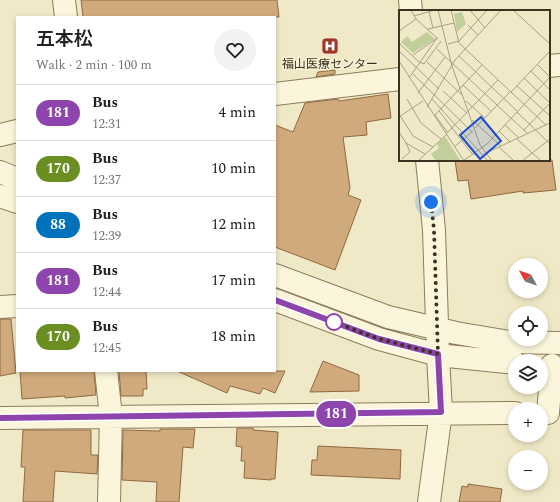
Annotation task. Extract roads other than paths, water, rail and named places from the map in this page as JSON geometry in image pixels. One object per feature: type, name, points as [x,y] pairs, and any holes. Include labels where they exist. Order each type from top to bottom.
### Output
[{"type":"street","points":[[64,0],[66,16]]},
{"type":"street","points":[[410,0],[412,10]]},
{"type":"street","points":[[550,66],[560,65]]},
{"type":"street","points":[[276,94],[399,79]]},
{"type":"street","points":[[0,135],[16,131]]},
{"type":"street","points":[[427,161],[434,230],[441,412],[429,502]]},
{"type":"street","points":[[0,172],[16,178]]},
{"type":"street","points":[[0,196],[16,202]]},
{"type":"street","points":[[276,275],[388,317],[437,329],[509,342],[559,340]]},
{"type":"street","points":[[276,300],[379,339],[438,354],[508,362]]},
{"type":"street","points":[[0,307],[16,306]]},
{"type":"street","points":[[550,413],[551,365]]},
{"type":"street","points":[[106,372],[111,416],[109,502]]},
{"type":"street","points":[[0,418],[441,412],[508,413]]},
{"type":"place","name":"福山医療センター","points":[[330,46]]}]
